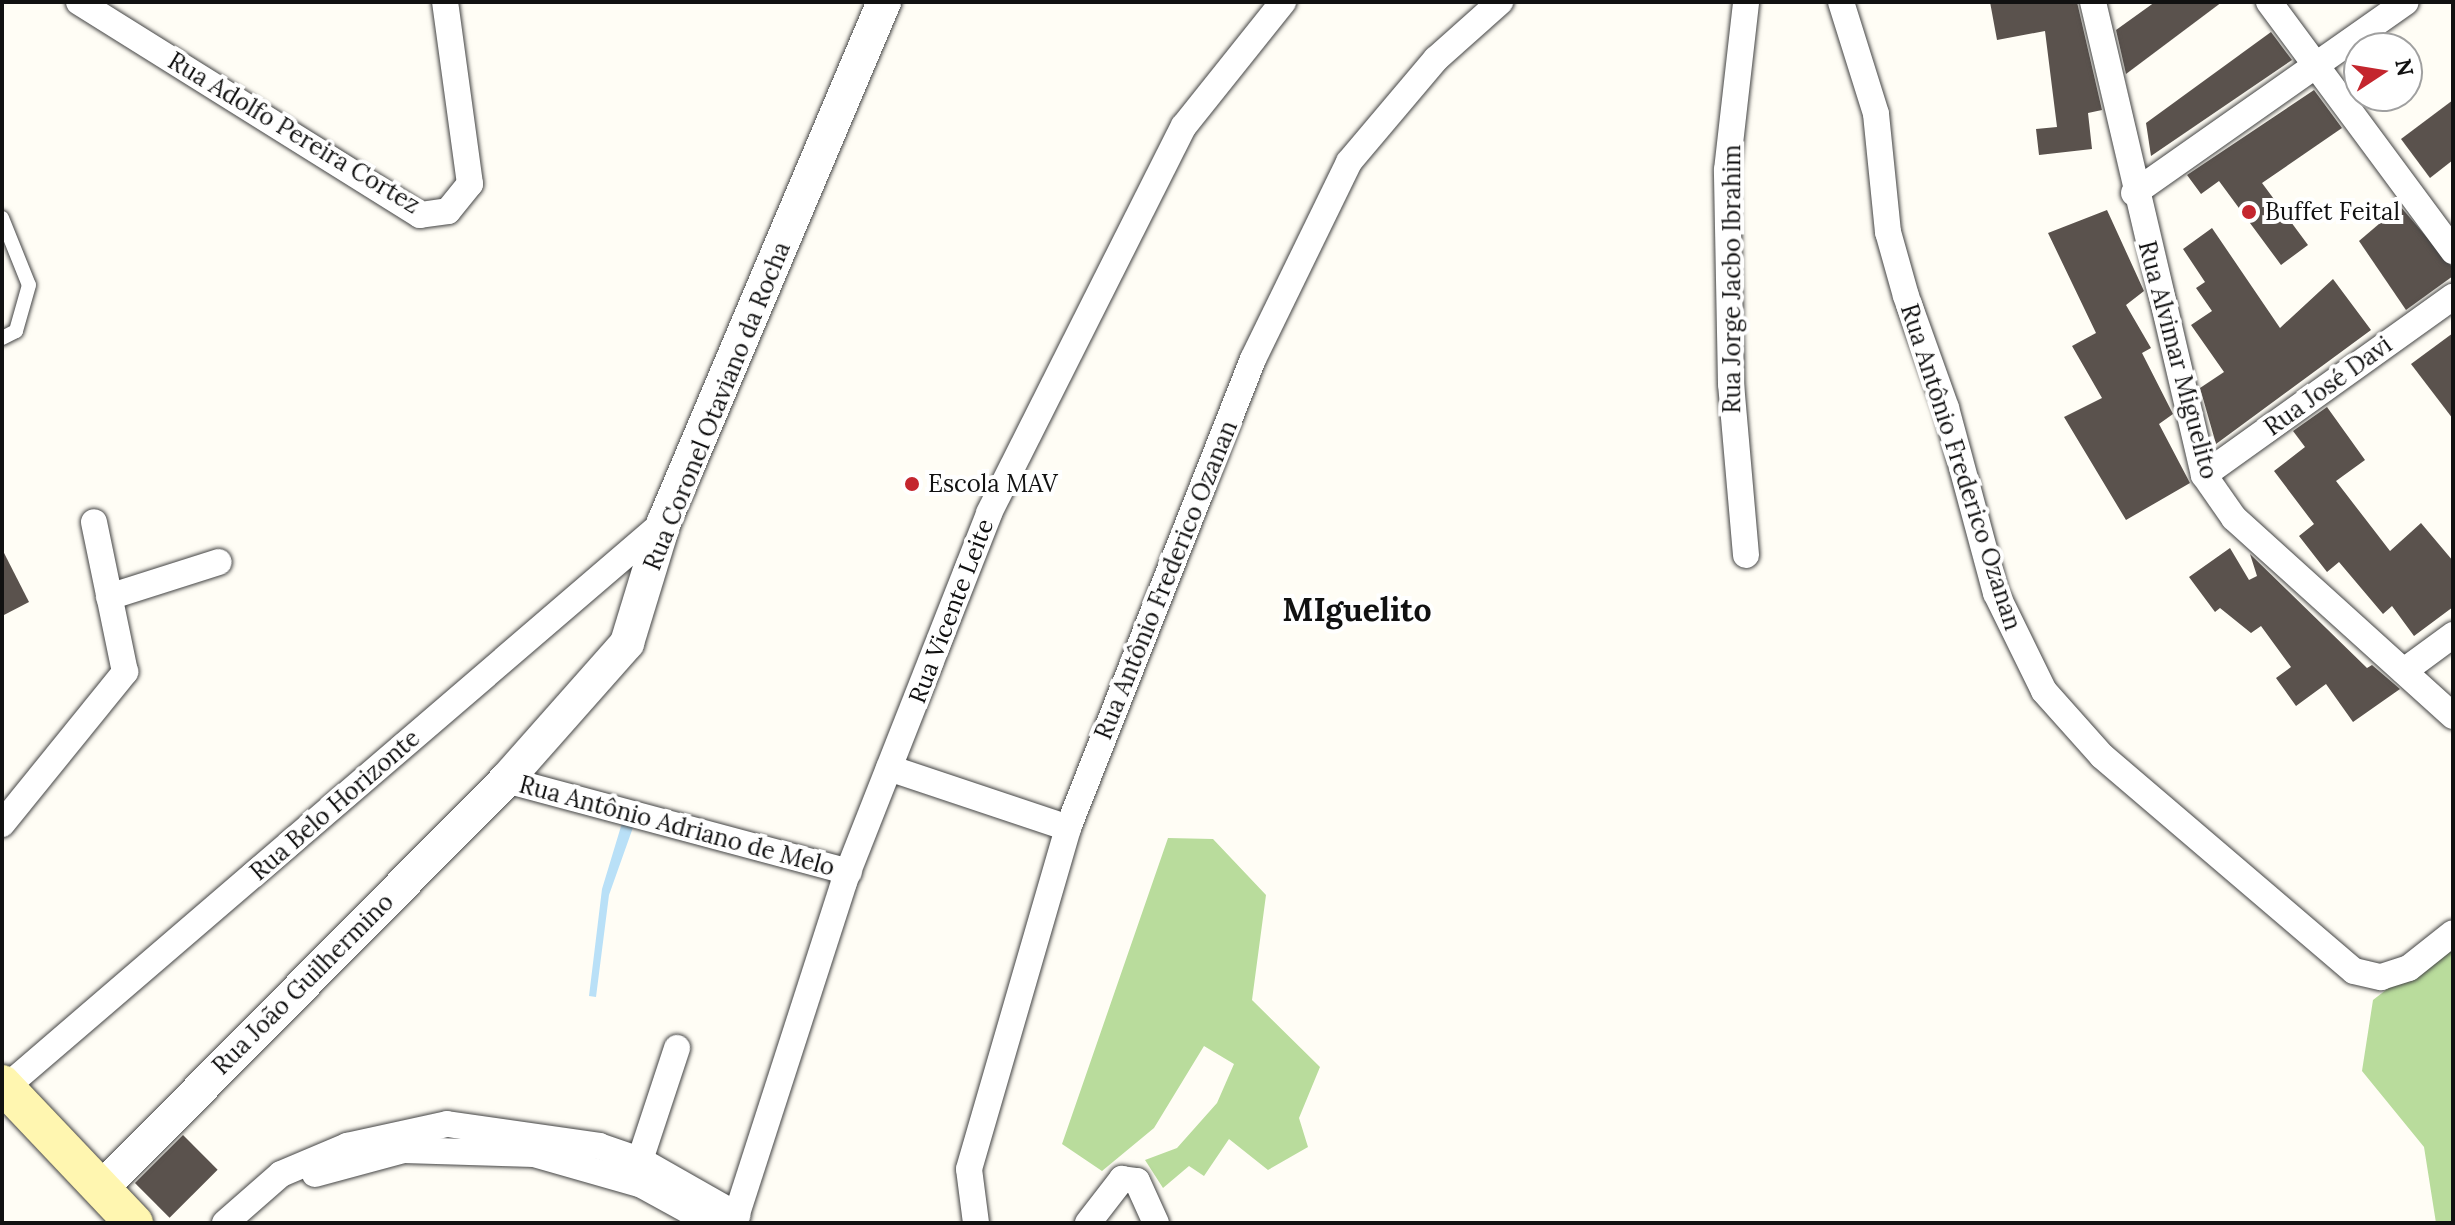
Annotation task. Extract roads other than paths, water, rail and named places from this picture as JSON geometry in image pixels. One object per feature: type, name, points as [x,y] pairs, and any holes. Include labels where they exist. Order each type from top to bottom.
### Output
[{"type":"main road","points":[[4,1086],[134,1223]]},
{"type":"street","name":"Rua Adolfo Pereira Cortez","points":[[79,2],[420,215],[448,211],[470,184],[445,2]]},
{"type":"street","name":"Rua Coronel Otaviano da Rocha","points":[[506,780],[627,643],[664,522],[884,2]]},
{"type":"street","name":"Rua Vicente Leite","points":[[735,1219],[849,872],[989,513],[1161,168],[1209,89],[1283,2]]},
{"type":"street","name":"Rua Antônio Frederico Ozanan","points":[[976,1223],[972,1156],[1068,828],[1253,359],[1312,230],[1349,162],[1402,97],[1500,2]]},
{"type":"street","name":"Rua Jorge Jacbo Ibrahim","points":[[1746,2],[1727,170],[1731,384],[1746,555]]},
{"type":"street","name":"Rua Antônio Frederico Ozanan","points":[[1841,2],[1876,114],[1888,232],[1906,296],[1946,408],[1996,593],[2044,691],[2102,756],[2354,971],[2381,977],[2409,968],[2453,933]]},
{"type":"street","name":"Rua Alvimar Miguelito","points":[[2093,2],[2134,193],[2204,475],[2234,518],[2453,716]]},
{"type":"street","points":[[2269,2],[2453,251]]},
{"type":"street","points":[[2134,193],[2406,2]]},
{"type":"street","name":"Rua José Davi","points":[[2204,475],[2453,297]]},
{"type":"street","points":[[2,824],[125,672],[94,522]]},
{"type":"street","name":"Rua Belo Horizonte","points":[[4,1086],[664,522]]},
{"type":"street","points":[[109,597],[219,562]]},
{"type":"street","points":[[2404,671],[2453,635]]},
{"type":"street","points":[[889,768],[1068,828]]},
{"type":"street","name":"Rua Antônio Adriano de Melo","points":[[506,780],[849,872]]},
{"type":"street","name":"Rua João Guilhermino","points":[[101,1189],[506,780]]},
{"type":"street","points":[[640,1160],[677,1048]]},
{"type":"street","points":[[227,1223],[281,1174],[419,1127],[540,1133],[640,1160],[735,1219]]},
{"type":"street","points":[[227,1223],[298,1178],[404,1150],[534,1154],[585,1164],[711,1223]]},
{"type":"street","points":[[1088,1223],[1122,1179],[1137,1181],[1156,1223]]},
{"type":"lane","points":[[2,218],[29,285],[16,331],[2,338]]},
{"type":"water","points":[[636,819],[609,895],[596,997],[589,996],[602,889],[622,823]]},
{"type":"place","name":"Buffet Feital","points":[[2249,212]]},
{"type":"place","name":"Escola MAV","points":[[912,484]]},
{"type":"district","name":"MIguelito","points":[[1357,610]]}]
